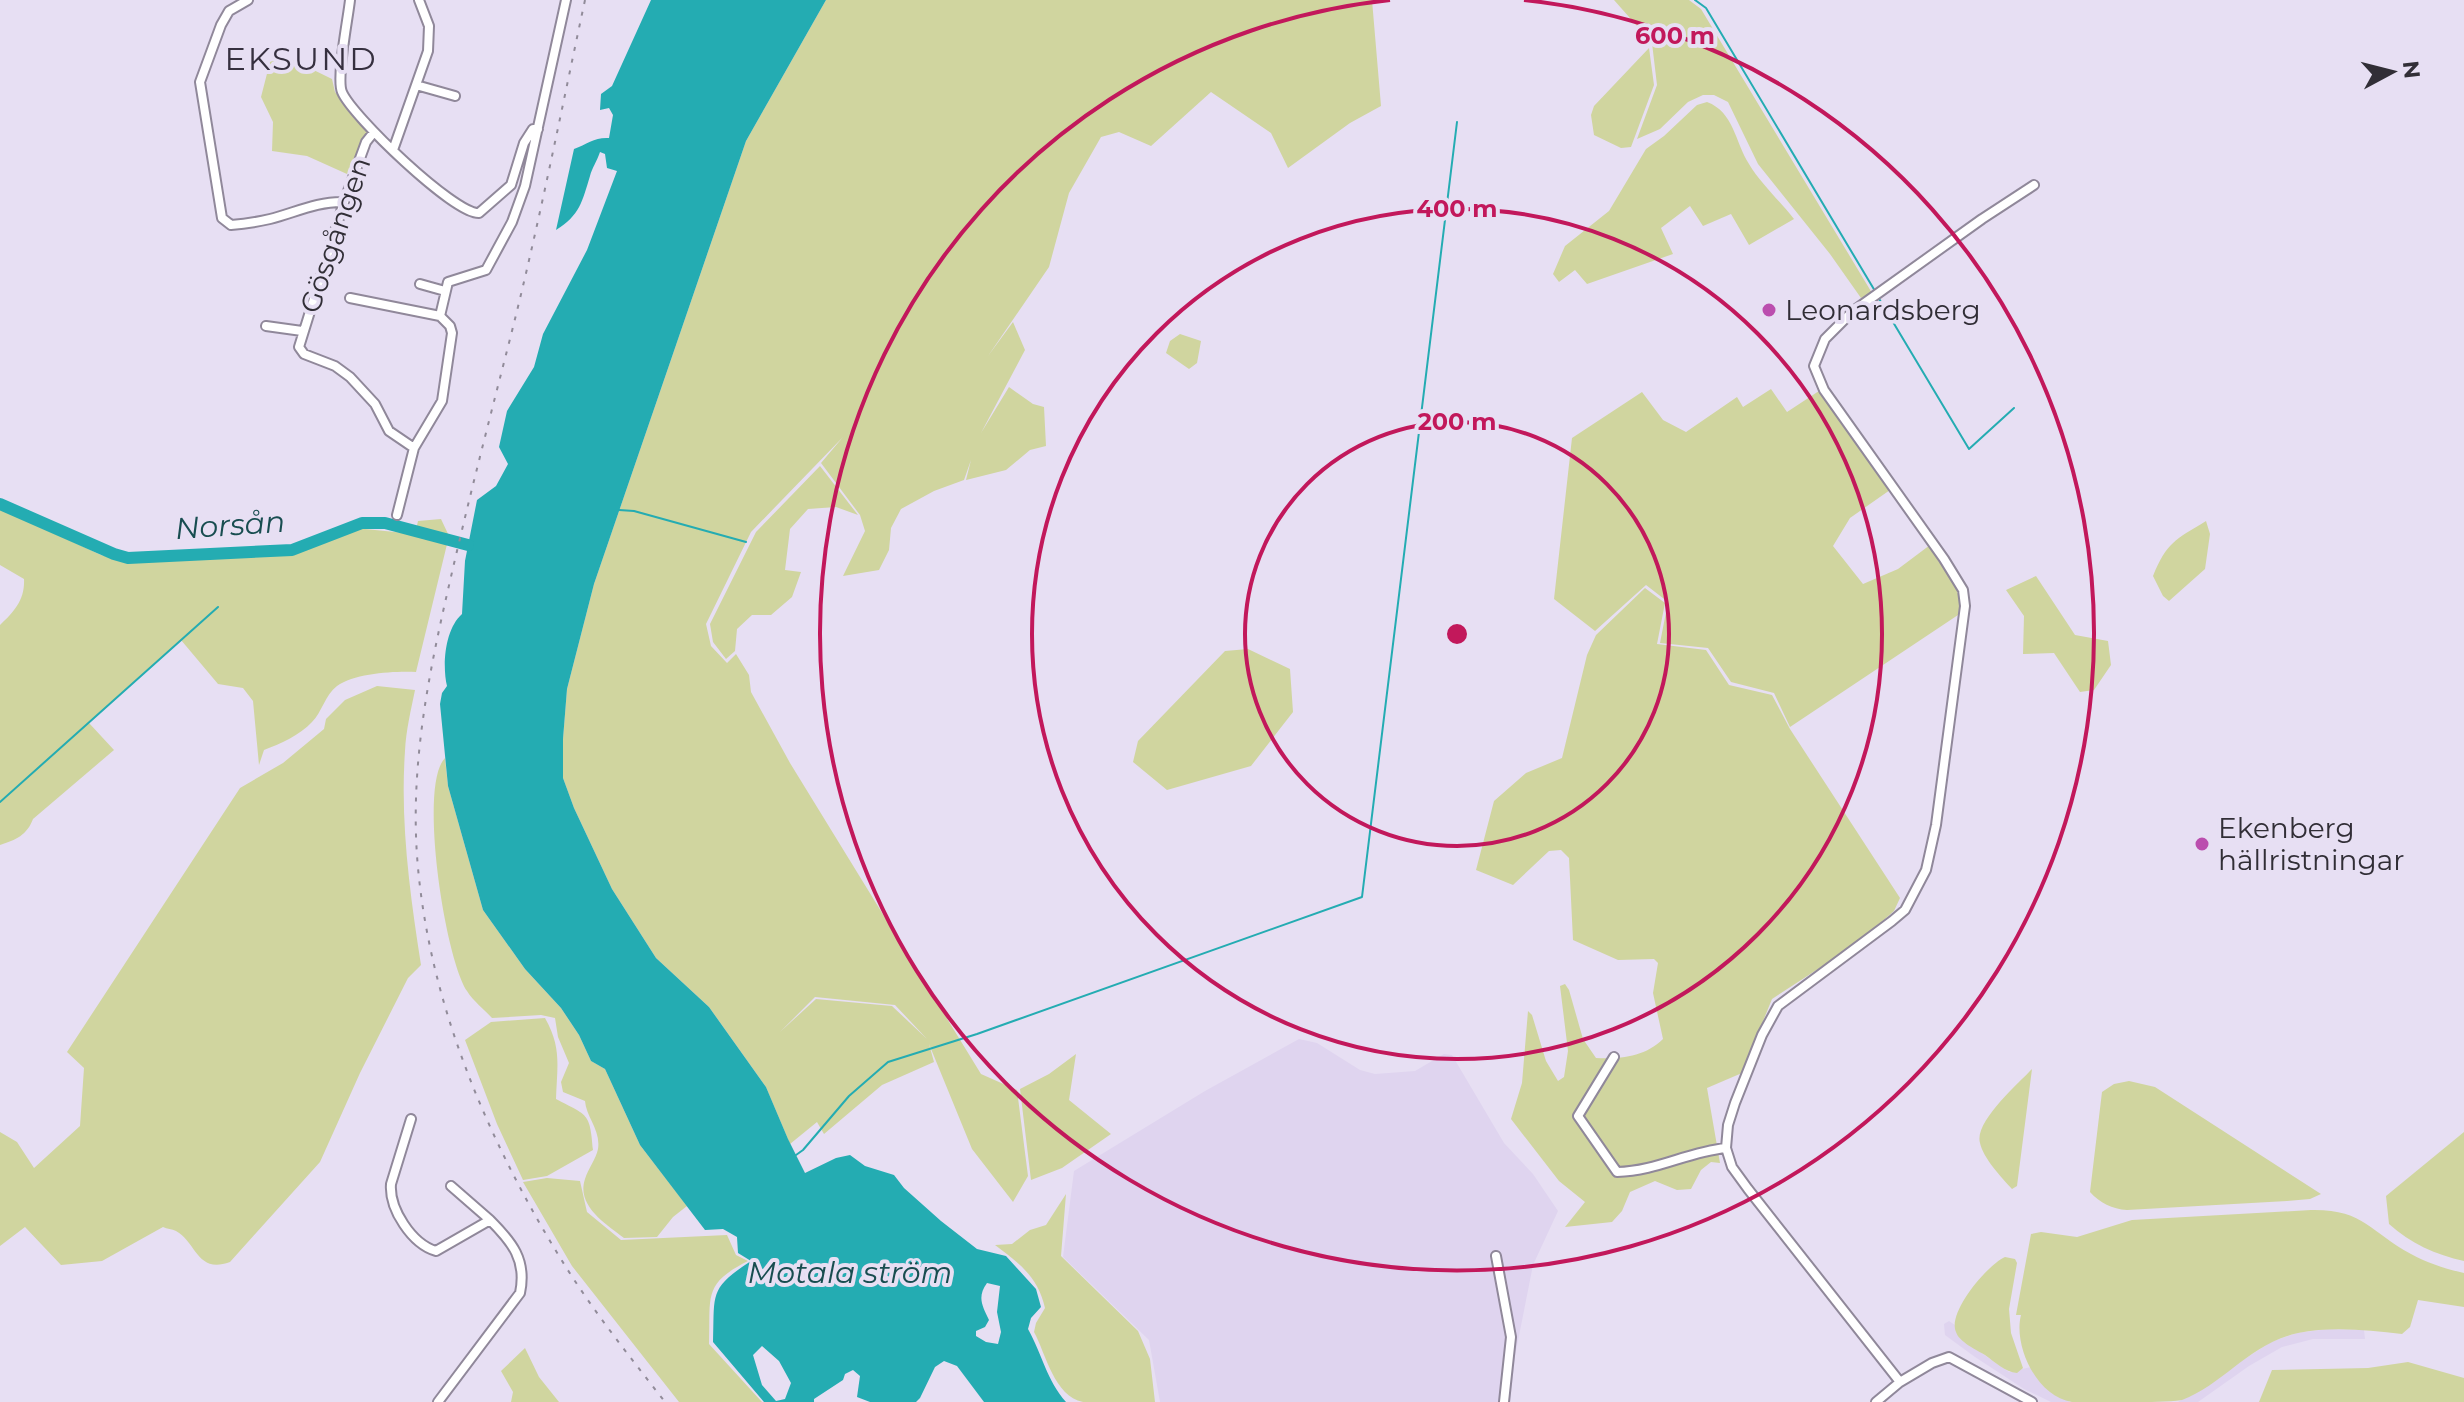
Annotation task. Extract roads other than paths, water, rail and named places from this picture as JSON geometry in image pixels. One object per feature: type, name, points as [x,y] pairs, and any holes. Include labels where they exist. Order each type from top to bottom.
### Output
[{"type":"street","points":[[248,0],[229,11],[200,82],[222,218],[231,225],[242,224],[318,205],[344,202]]},
{"type":"street","points":[[350,0],[340,74],[342,94],[393,150],[469,212],[479,213],[511,185],[528,136],[533,129],[538,129]]},
{"type":"street","points":[[393,150],[431,34],[419,0]]},
{"type":"street","points":[[440,316],[448,282],[486,270],[512,222],[525,186],[566,0]]},
{"type":"street","points":[[416,85],[455,96]]},
{"type":"street","name":"Gösgången","points":[[301,335],[344,202],[366,142],[374,132]]},
{"type":"street","points":[[1898,1379],[1748,1189],[1732,1167],[1726,1148],[1728,1125],[1735,1103],[1762,1035],[1778,1006],[1905,910],[1926,870],[1936,825],[1965,606],[1963,590],[1944,559],[1824,390],[1814,366],[1825,339],[1852,312],[2034,185]]},
{"type":"street","points":[[420,284],[445,291]]},
{"type":"street","points":[[350,298],[440,316],[450,326],[452,333],[442,401],[414,448],[397,515]]},
{"type":"street","points":[[266,326],[301,335],[300,351],[335,366],[350,377],[375,404],[389,431],[414,448]]},
{"type":"street","points":[[1614,1057],[1578,1116],[1614,1175],[1681,1161],[1704,1150],[1726,1148]]},
{"type":"street","points":[[411,1119],[390,1193],[415,1241],[436,1251],[490,1220]]},
{"type":"street","points":[[438,1402],[520,1293],[523,1280],[518,1253],[510,1241],[451,1186]]},
{"type":"street","points":[[1496,1256],[1511,1337],[1504,1402]]},
{"type":"street","points":[[1876,1402],[1898,1379],[1949,1357],[2032,1402]]},
{"type":"water","name":"Motala ström","points":[[651,0],[826,0],[746,141],[594,584],[567,689],[563,778],[612,889],[656,958],[709,1007],[766,1087],[805,1173],[836,1158],[850,1155],[865,1166],[894,1175],[941,1221],[977,1249],[1006,1256],[1036,1289],[1041,1307],[1031,1318],[1028,1329],[1049,1376],[1066,1402],[984,1402],[957,1366],[944,1361],[935,1367],[916,1402],[870,1402],[857,1397],[860,1376],[853,1370],[814,1402],[764,1402],[713,1342],[717,1294],[727,1279],[751,1261],[738,1253],[737,1237],[723,1229],[705,1230],[640,1145],[605,1069],[591,1061],[561,1008],[525,969],[483,910],[448,786],[440,704],[447,686],[446,648],[452,629],[462,614],[465,561],[477,500],[496,486],[508,464],[499,447],[507,411],[534,367],[543,334],[587,250],[617,171],[607,168],[605,154],[600,152],[579,207],[556,230],[574,149],[609,138],[613,115],[609,108],[600,110],[601,94],[612,86]],"holes":[[[987,1283],[1000,1286],[997,1312],[1001,1332],[998,1344],[976,1336],[976,1331],[985,1327],[989,1320],[981,1297]],[[762,1346],[779,1361],[791,1383],[785,1399],[776,1401],[762,1385],[753,1355]]]},
{"type":"waterway","points":[[1695,0],[1706,8],[1875,291]]},
{"type":"waterway","points":[[796,1155],[849,1096],[888,1062],[977,1034],[1362,897],[1457,122]]},
{"type":"waterway","points":[[1878,297],[1969,449],[2014,408]]},
{"type":"waterway","name":"Norsån","points":[[0,504],[128,558],[292,550],[362,523],[385,523],[468,545]]},
{"type":"waterway","points":[[619,510],[634,511],[746,542]]},
{"type":"waterway","points":[[0,802],[218,607]]},
{"type":"railway","points":[[585,0],[531,252],[434,652],[418,759],[418,868],[425,921],[450,1024],[489,1124],[537,1219],[564,1264],[665,1402]]},
{"type":"place","name":"Leonardsberg","points":[[1769,310]]},
{"type":"place","name":"Ekenberg hällristningar","points":[[2202,844]]},
{"type":"district","name":"EKSUND","points":[[301,58]]}]
